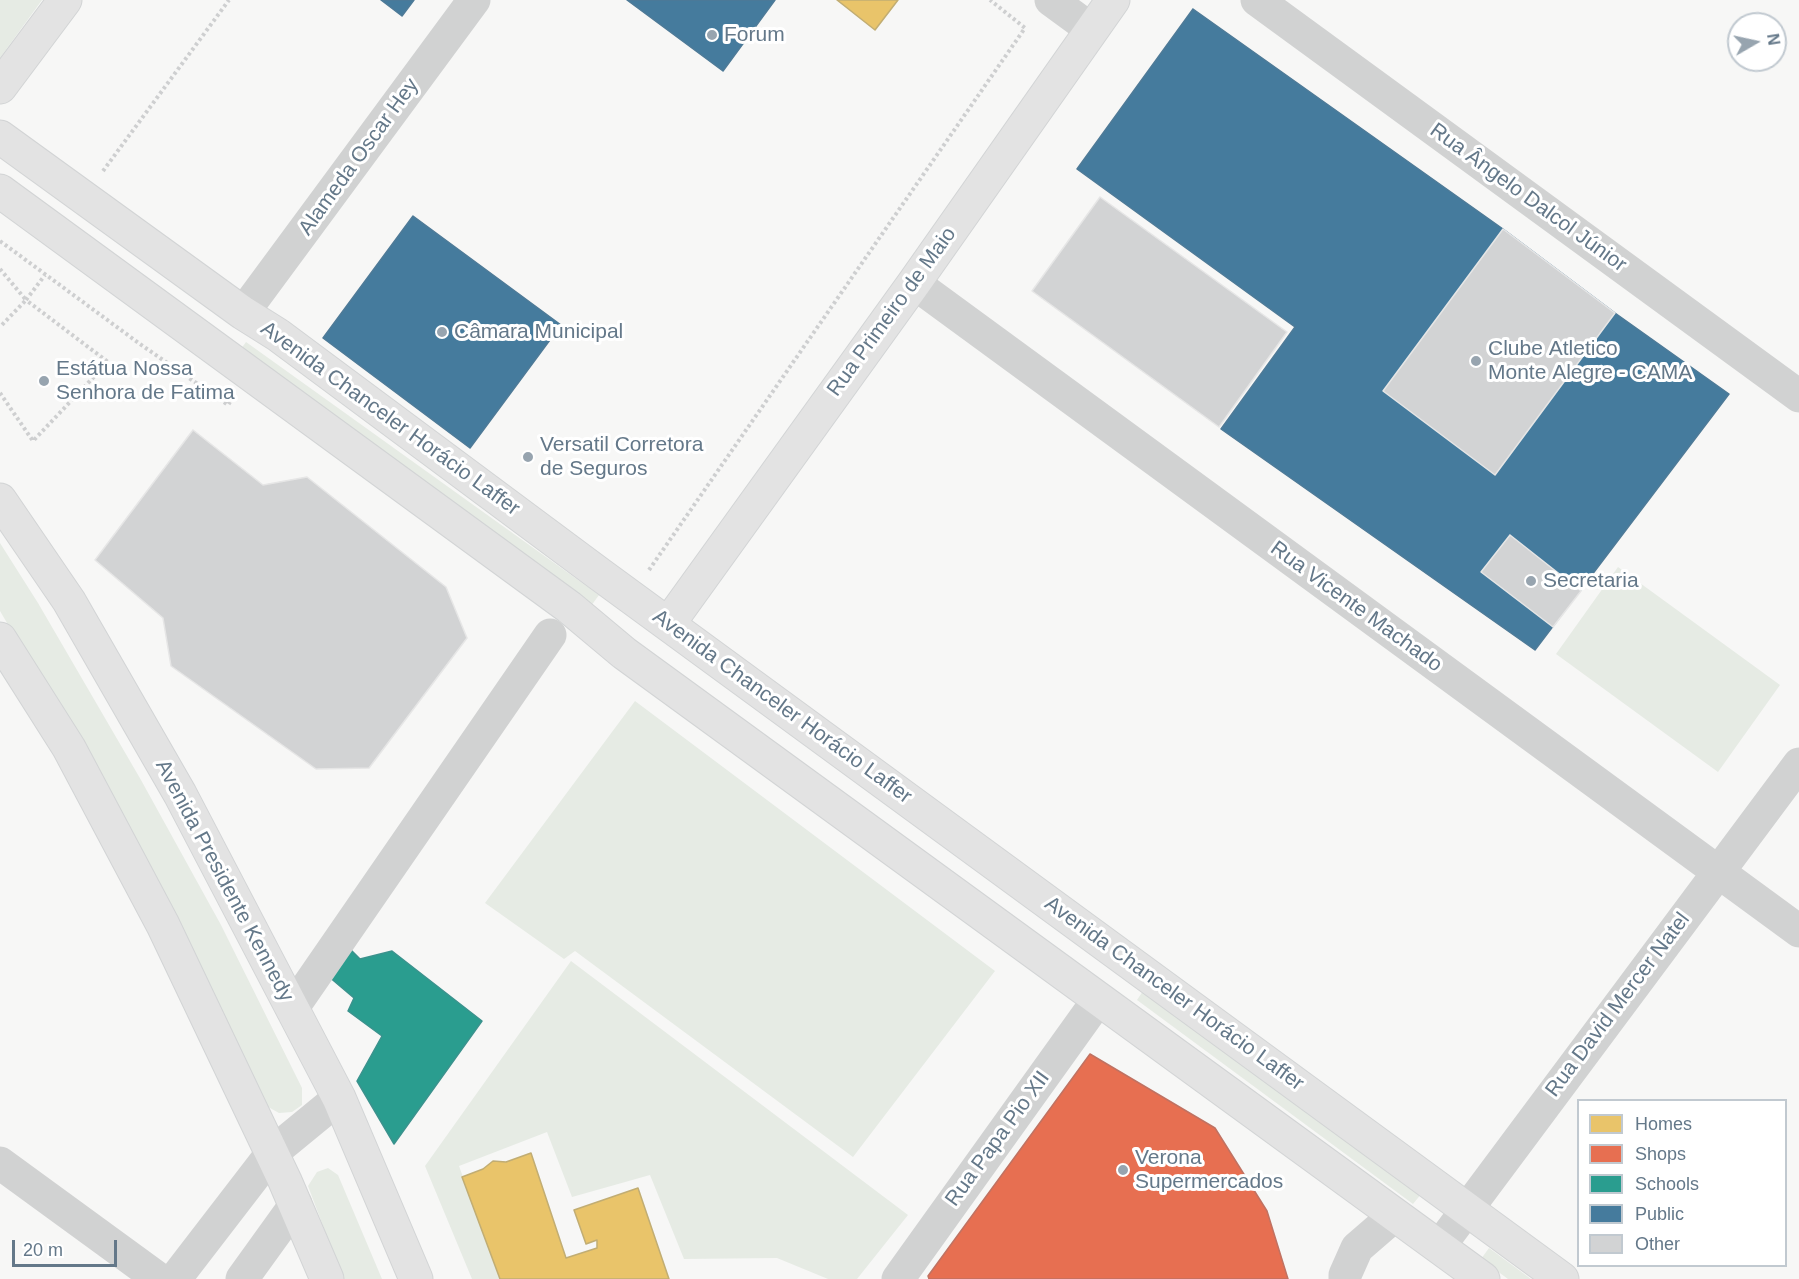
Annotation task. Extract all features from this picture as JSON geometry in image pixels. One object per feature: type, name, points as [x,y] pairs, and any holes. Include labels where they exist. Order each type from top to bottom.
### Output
[{"type":"main road","points":[[0,87],[65,0]]},
{"type":"main road","name":"Rua Primeiro de Maio","points":[[636,662],[667,665],[677,653],[679,644],[668,623],[914,283],[1113,0]]},
{"type":"main road","name":"Avenida Chanceler Horácio Laffer","points":[[0,137],[243,313],[278,335],[1562,1279]]},
{"type":"main road","points":[[0,191],[569,607],[636,662],[1483,1279]]},
{"type":"main road","name":"Avenida Presidente Kennedy","points":[[0,500],[69,601],[180,794],[339,1098],[416,1279]]},
{"type":"main road","points":[[636,662],[626,633],[637,620],[645,615],[668,623]]},
{"type":"main road","points":[[0,639],[69,748],[163,925],[296,1204],[327,1279]]},
{"type":"street","name":"Alameda Oscar Hey","points":[[243,313],[474,0]]},
{"type":"street","points":[[1051,0],[1092,30]]},
{"type":"street","name":"Rua Ângelo Dalcol Júnior","points":[[1257,0],[1799,396]]},
{"type":"street","name":"Rua Vicente Machado","points":[[914,283],[1799,931]]},
{"type":"street","points":[[292,1009],[550,635]]},
{"type":"street","name":"Rua David Mercer Natel","points":[[1439,1246],[1799,764]]},
{"type":"street","name":"Rua Papa Pio XII","points":[[905,1275],[1098,1000]]},
{"type":"street","points":[[175,1279],[272,1153],[339,1098]]},
{"type":"street","points":[[0,1163],[159,1279]]},
{"type":"street","points":[[242,1279],[296,1204]]},
{"type":"street","points":[[1345,1279],[1357,1248],[1394,1216]]},
{"type":"path","points":[[96,180],[229,0]]},
{"type":"path","points":[[649,570],[1025,28],[990,0]]},
{"type":"path","points":[[0,241],[228,405]]},
{"type":"path","points":[[0,268],[26,300],[108,362],[33,441],[0,393]]},
{"type":"path","points":[[0,327],[26,300],[45,275]]},
{"type":"shaded area","points":[[0,0],[42,0],[0,58]]},
{"type":"shaded area","points":[[246,342],[599,595],[591,606],[238,353]]},
{"type":"shaded area","points":[[0,543],[38,603],[141,780],[221,925],[302,1088],[302,1105],[292,1112],[279,1113],[261,1103],[111,800],[0,611]]},
{"type":"shaded area","points":[[1618,567],[1780,685],[1718,772],[1556,654]]},
{"type":"shaded area","points":[[635,701],[995,971],[853,1157],[575,951],[564,959],[485,903]]},
{"type":"shaded area","points":[[571,961],[908,1215],[857,1279],[828,1279],[777,1258],[684,1259],[650,1175],[572,1197],[547,1132],[459,1166],[500,1279],[472,1279],[425,1166]]},
{"type":"shaded area","points":[[1145,988],[1422,1193],[1413,1204],[1137,1000]]},
{"type":"shaded area","points":[[328,1168],[338,1175],[382,1279],[343,1279],[308,1186],[317,1172]]},
{"type":"shaded area","points":[[1489,1248],[1531,1279],[1508,1279],[1481,1259]]},
{"type":"building: Homes","points":[[837,0],[898,0],[875,30]]},
{"type":"building: Homes","points":[[531,1153],[566,1258],[597,1248],[597,1240],[586,1244],[574,1210],[638,1188],[669,1279],[500,1279],[462,1177],[483,1169],[493,1161],[506,1162]]},
{"type":"building: Shops","name":"Verona Supermercados","points":[[1090,1054],[1215,1128],[1267,1211],[1288,1279],[929,1279],[928,1276]]},
{"type":"building: Schools","points":[[345,944],[360,959],[392,951],[482,1021],[394,1144],[357,1081],[382,1036],[348,1011],[354,998],[321,970]]},
{"type":"building: Public","points":[[381,0],[414,0],[402,16]]},
{"type":"building: Public","name":"Forum","points":[[627,0],[775,0],[723,71]]},
{"type":"building: Public","name":"Clube Atletico Monte Alegre - CAMA","points":[[1193,9],[1503,229],[1615,313],[1729,394],[1535,650],[1221,429],[1295,327],[1077,169]]},
{"type":"building: Public","name":"Câmara Municipal","points":[[413,216],[561,325],[470,448],[323,338]]},
{"type":"building: Other","points":[[1100,197],[1287,332],[1219,427],[1032,291]]},
{"type":"building: Other","points":[[1503,229],[1615,313],[1495,475],[1383,391]]},
{"type":"building: Other","points":[[193,430],[263,485],[307,477],[446,587],[467,638],[369,768],[316,769],[171,666],[163,618],[95,560]]},
{"type":"building: Other","name":"Secretaria","points":[[1510,535],[1581,591],[1553,627],[1481,572]]},
{"type":"place","name":"Forum","points":[[712,35]]},
{"type":"place","name":"Câmara Municipal","points":[[442,332]]},
{"type":"place","name":"Clube Atletico Monte Alegre - CAMA","points":[[1476,361]]},
{"type":"place","name":"Estátua Nossa Senhora de Fatima","points":[[44,381]]},
{"type":"place","name":"Versatil Corretora de Seguros","points":[[528,457]]},
{"type":"place","name":"Secretaria","points":[[1531,581]]},
{"type":"place","name":"Verona Supermercados","points":[[1123,1170]]}]
